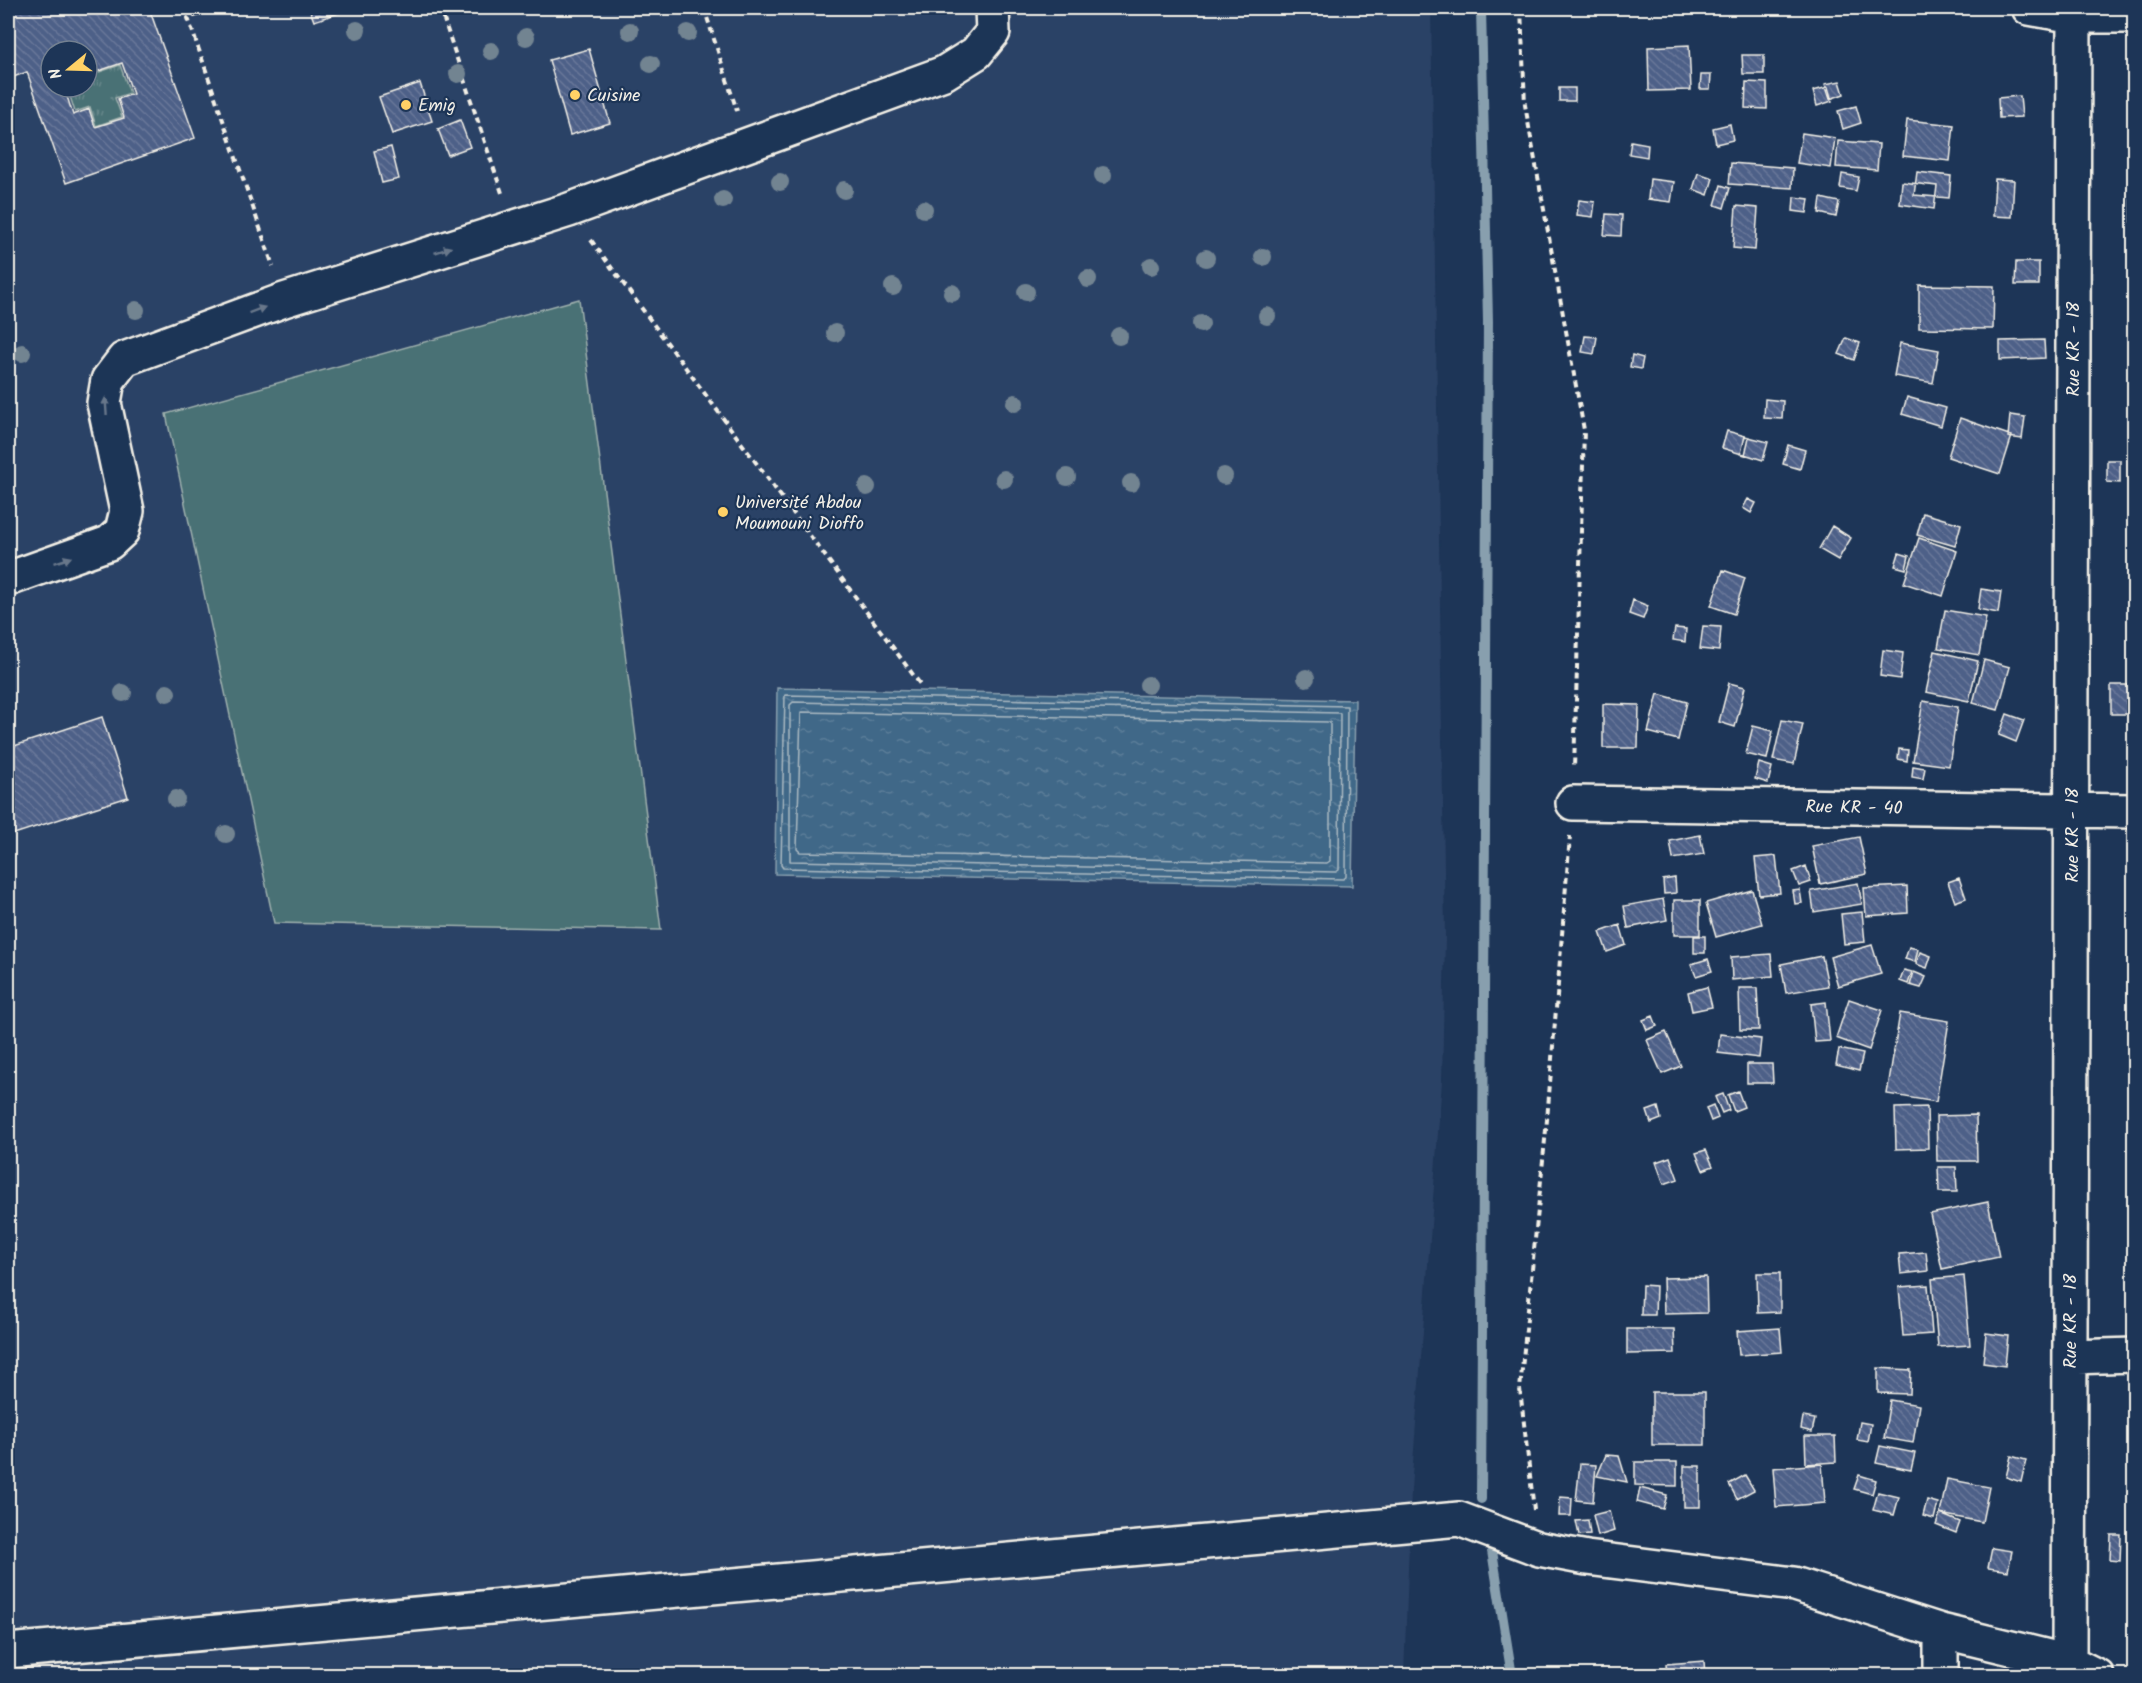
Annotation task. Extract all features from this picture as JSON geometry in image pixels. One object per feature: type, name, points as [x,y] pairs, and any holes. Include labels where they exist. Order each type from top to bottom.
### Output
[{"type":"street","points":[[8,579],[109,543],[122,531],[127,511],[104,403],[108,380],[124,359],[284,300],[569,210],[944,73],[976,53],[993,32],[992,8]]},
{"type":"street","points":[[2029,8],[2134,15]]},
{"type":"street","name":"Rue KR - 18","points":[[2074,12],[2070,1357],[2083,1669]]},
{"type":"street","name":"Rue KR - 40","points":[[1573,803],[2134,811]]},
{"type":"street","points":[[2070,1357],[2134,1355]]},
{"type":"street","points":[[8,1651],[1459,1519],[1539,1549],[1587,1558],[1794,1584],[1941,1631],[2083,1669]]},
{"type":"street","points":[[1941,1631],[1941,1676]]},
{"type":"path","points":[[219,8],[188,18],[284,300]]},
{"type":"path","points":[[440,8],[513,228]]},
{"type":"path","points":[[704,8],[748,146]]},
{"type":"path","points":[[569,210],[920,684]]},
{"type":"shaded area","name":"Université Abdou Moumouni Dioffo","points":[[8,8],[1431,8],[1445,938],[1442,1080],[1411,1489],[1404,1675],[8,1676]]},
{"type":"green space","points":[[120,65],[130,93],[115,98],[122,117],[96,126],[90,107],[75,112],[71,99],[99,99],[99,72]]},
{"type":"green space","points":[[579,299],[661,930],[274,923],[166,414]]},
{"type":"water","points":[[777,688],[1355,700],[1352,886],[775,874]]},
{"type":"building","points":[[8,8],[149,8],[195,138],[66,183],[27,72],[8,79],[8,30],[14,28]]},
{"type":"building","points":[[309,8],[354,8],[314,21]]},
{"type":"building","points":[[1689,45],[1691,90],[1649,91],[1648,47]]},
{"type":"building","points":[[589,49],[610,123],[570,135],[549,60]]},
{"type":"building","points":[[1742,55],[1764,55],[1764,74],[1743,74]]},
{"type":"building","points":[[1701,75],[1711,75],[1710,89],[1700,89]]},
{"type":"building","points":[[1840,81],[1844,94],[1830,99],[1825,84]]},
{"type":"building","points":[[1746,82],[1767,83],[1767,109],[1745,108]]},
{"type":"building","points":[[420,83],[432,121],[392,134],[379,97]]},
{"type":"building","points":[[1828,87],[1832,101],[1817,106],[1813,91]]},
{"type":"building","points":[[1559,88],[1575,88],[1575,101],[1559,101]]},
{"type":"building","points":[[2020,96],[2022,117],[1999,118],[1998,98]]},
{"type":"building","points":[[1856,106],[1861,123],[1843,129],[1838,111]]},
{"type":"building","points":[[460,120],[470,147],[448,155],[438,129]]},
{"type":"building","points":[[1907,120],[1954,125],[1950,161],[1903,156]]},
{"type":"building","points":[[1730,124],[1733,140],[1716,144],[1713,128]]},
{"type":"building","points":[[1802,133],[1835,138],[1831,168],[1797,163]]},
{"type":"building","points":[[1631,141],[1648,144],[1647,157],[1629,154]]},
{"type":"building","points":[[1838,141],[1879,144],[1877,170],[1836,167]]},
{"type":"building","points":[[391,147],[399,179],[382,183],[374,151]]},
{"type":"building","points":[[1731,163],[1793,168],[1792,188],[1729,184]]},
{"type":"building","points":[[1917,172],[1951,176],[1949,198],[1914,195]]},
{"type":"building","points":[[1698,173],[1713,178],[1708,195],[1693,189]]},
{"type":"building","points":[[1842,174],[1859,177],[1856,191],[1840,188]]},
{"type":"building","points":[[1650,179],[1674,182],[1671,202],[1648,199]]},
{"type":"building","points":[[1995,179],[2014,180],[2012,217],[1993,216]]},
{"type":"building","points":[[2131,179],[2134,179],[2134,222],[2131,222]]},
{"type":"building","points":[[1902,182],[1937,186],[1934,209],[1900,204]]},
{"type":"building","points":[[1721,185],[1730,188],[1724,208],[1715,205]]},
{"type":"building","points":[[1794,197],[1809,199],[1807,213],[1793,211]]},
{"type":"building","points":[[1821,198],[1839,202],[1836,217],[1819,213]]},
{"type":"building","points":[[1579,200],[1595,202],[1593,217],[1577,215]]},
{"type":"building","points":[[1736,206],[1758,208],[1755,250],[1733,248]]},
{"type":"building","points":[[1606,214],[1622,215],[1621,236],[1604,235]]},
{"type":"building","points":[[2016,262],[2039,262],[2039,285],[2015,285]]},
{"type":"building","points":[[1919,285],[1994,286],[1993,329],[1919,328]]},
{"type":"building","points":[[1585,336],[1597,337],[1594,354],[1582,352]]},
{"type":"building","points":[[2131,336],[2134,336],[2134,387],[2132,387]]},
{"type":"building","points":[[1846,338],[1860,343],[1854,360],[1839,354]]},
{"type":"building","points":[[2044,340],[2045,358],[2000,360],[2000,341]]},
{"type":"building","points":[[1900,343],[1939,350],[1933,383],[1894,376]]},
{"type":"building","points":[[1632,355],[1643,358],[1641,369],[1630,367]]},
{"type":"building","points":[[1907,397],[1946,408],[1941,426],[1902,414]]},
{"type":"building","points":[[1765,399],[1783,401],[1782,419],[1764,418]]},
{"type":"building","points":[[2010,415],[2025,417],[2022,439],[2008,437]]},
{"type":"building","points":[[1960,418],[2012,436],[2000,474],[1948,457]]},
{"type":"building","points":[[1727,431],[1749,437],[1745,455],[1722,448]]},
{"type":"building","points":[[1745,436],[1768,442],[1763,460],[1741,453]]},
{"type":"building","points":[[1788,445],[1805,450],[1800,469],[1783,464]]},
{"type":"building","points":[[2107,460],[2120,460],[2120,483],[2107,482]]},
{"type":"building","points":[[1748,499],[1756,503],[1751,513],[1743,508]]},
{"type":"building","points":[[1923,513],[1961,524],[1955,546],[1917,535]]},
{"type":"building","points":[[1832,526],[1851,538],[1838,560],[1819,549]]},
{"type":"building","points":[[1919,538],[1957,551],[1943,596],[1904,583]]},
{"type":"building","points":[[1899,553],[1909,556],[1906,569],[1895,566]]},
{"type":"building","points":[[1723,570],[1745,578],[1734,614],[1711,606]]},
{"type":"building","points":[[1981,589],[2001,592],[1998,613],[1978,609]]},
{"type":"building","points":[[1633,600],[1648,606],[1643,619],[1629,614]]},
{"type":"building","points":[[1945,610],[1986,617],[1979,655],[1938,648]]},
{"type":"building","points":[[1703,626],[1721,627],[1719,651],[1700,649]]},
{"type":"building","points":[[1675,628],[1686,629],[1685,642],[1673,640]]},
{"type":"building","points":[[1883,650],[1903,653],[1900,679],[1880,676]]},
{"type":"building","points":[[1935,651],[1978,661],[1969,701],[1926,692]]},
{"type":"building","points":[[1984,660],[2010,667],[1998,710],[1973,703]]},
{"type":"building","points":[[1729,683],[1745,687],[1735,727],[1719,722]]},
{"type":"building","points":[[2111,685],[2134,685],[2134,714],[2111,714]]},
{"type":"building","points":[[1658,694],[1687,702],[1678,740],[1648,732]]},
{"type":"building","points":[[1923,701],[1958,707],[1949,766],[1913,761]]},
{"type":"building","points":[[1603,704],[1639,705],[1638,748],[1603,748]]},
{"type":"building","points":[[2007,714],[2024,720],[2016,742],[1999,735]]},
{"type":"building","points":[[102,717],[128,797],[8,836],[8,748]]},
{"type":"building","points":[[1782,720],[1803,724],[1794,764],[1773,760]]},
{"type":"building","points":[[1753,726],[1773,731],[1767,759],[1746,754]]},
{"type":"building","points":[[1899,749],[1908,750],[1907,761],[1898,759]]},
{"type":"building","points":[[1759,763],[1772,767],[1768,783],[1755,779]]},
{"type":"building","points":[[1913,766],[1925,768],[1923,779],[1912,777]]},
{"type":"building","points":[[1700,835],[1704,854],[1673,859],[1670,841]]},
{"type":"building","points":[[1859,837],[1867,874],[1820,884],[1812,846]]},
{"type":"building","points":[[1776,856],[1780,893],[1759,895],[1755,858]]},
{"type":"building","points":[[1806,866],[1811,882],[1799,886],[1793,871]]},
{"type":"building","points":[[1675,878],[1676,893],[1664,894],[1663,880]]},
{"type":"building","points":[[1959,878],[1966,898],[1955,902],[1948,882]]},
{"type":"building","points":[[1858,883],[1862,904],[1814,912],[1811,891]]},
{"type":"building","points":[[1907,886],[1908,913],[1866,916],[1864,888]]},
{"type":"building","points":[[1752,890],[1762,924],[1716,937],[1706,903]]},
{"type":"building","points":[[1800,890],[1802,903],[1795,904],[1793,891]]},
{"type":"building","points":[[1663,899],[1667,920],[1628,928],[1624,906]]},
{"type":"building","points":[[1674,900],[1700,900],[1700,935],[1674,935]]},
{"type":"building","points":[[1862,912],[1865,942],[1844,944],[1841,914]]},
{"type":"building","points":[[1620,925],[1626,945],[1607,952],[1600,932]]},
{"type":"building","points":[[1694,936],[1705,936],[1705,953],[1694,953]]},
{"type":"building","points":[[1872,945],[1881,974],[1838,986],[1830,957]]},
{"type":"building","points":[[1909,947],[1918,949],[1915,962],[1905,959]]},
{"type":"building","points":[[1920,952],[1931,956],[1927,968],[1916,964]]},
{"type":"building","points":[[1771,954],[1773,976],[1732,980],[1731,957]]},
{"type":"building","points":[[1822,956],[1828,986],[1786,993],[1781,964]]},
{"type":"building","points":[[1708,959],[1712,971],[1696,976],[1691,964]]},
{"type":"building","points":[[1904,970],[1912,972],[1908,984],[1900,981]]},
{"type":"building","points":[[1914,972],[1926,977],[1921,988],[1910,985]]},
{"type":"building","points":[[1707,987],[1712,1007],[1692,1011],[1688,992]]},
{"type":"building","points":[[1739,988],[1757,988],[1759,1030],[1740,1030]]},
{"type":"building","points":[[1849,999],[1882,1010],[1869,1050],[1836,1038]]},
{"type":"building","points":[[1826,1002],[1830,1041],[1815,1042],[1811,1004]]},
{"type":"building","points":[[2132,1004],[2134,1004],[2134,1081],[2130,1081]]},
{"type":"building","points":[[1900,1013],[1949,1021],[1936,1102],[1887,1094]]},
{"type":"building","points":[[1653,1016],[1657,1026],[1647,1030],[1643,1020]]},
{"type":"building","points":[[1666,1032],[1681,1066],[1662,1074],[1647,1040]]},
{"type":"building","points":[[1720,1034],[1761,1039],[1759,1058],[1718,1053]]},
{"type":"building","points":[[1839,1049],[1863,1054],[1859,1071],[1836,1065]]},
{"type":"building","points":[[1747,1064],[1772,1064],[1773,1083],[1747,1083]]},
{"type":"building","points":[[1738,1091],[1744,1107],[1734,1111],[1728,1095]]},
{"type":"building","points":[[1723,1094],[1729,1110],[1722,1113],[1715,1097]]},
{"type":"building","points":[[1713,1105],[1718,1118],[1711,1121],[1706,1108]]},
{"type":"building","points":[[1658,1107],[1661,1119],[1651,1123],[1647,1111]]},
{"type":"building","points":[[1927,1107],[1928,1148],[1896,1149],[1895,1108]]},
{"type":"building","points":[[1976,1115],[1977,1161],[1937,1161],[1936,1116]]},
{"type":"building","points":[[1706,1150],[1713,1166],[1703,1170],[1696,1153]]},
{"type":"building","points":[[1670,1157],[1678,1179],[1664,1184],[1656,1162]]},
{"type":"building","points":[[1938,1167],[1956,1167],[1957,1192],[1939,1192]]},
{"type":"building","points":[[1988,1202],[1999,1257],[1942,1269],[1930,1214]]},
{"type":"building","points":[[1926,1252],[1928,1271],[1901,1274],[1899,1254]]},
{"type":"building","points":[[1757,1273],[1780,1273],[1780,1312],[1758,1313]]},
{"type":"building","points":[[1964,1276],[1970,1345],[1938,1347],[1932,1279]]},
{"type":"building","points":[[1706,1277],[1707,1313],[1664,1314],[1663,1278]]},
{"type":"building","points":[[1642,1285],[1656,1286],[1655,1315],[1641,1315]]},
{"type":"building","points":[[1928,1285],[1932,1334],[1903,1336],[1899,1287]]},
{"type":"building","points":[[1780,1328],[1782,1352],[1739,1355],[1737,1331]]},
{"type":"building","points":[[1627,1329],[1674,1329],[1675,1353],[1627,1354]]},
{"type":"building","points":[[1986,1333],[2008,1336],[2005,1366],[1983,1363]]},
{"type":"building","points":[[1878,1368],[1911,1370],[1910,1394],[1878,1393]]},
{"type":"building","points":[[2130,1370],[2134,1370],[2134,1406],[2129,1406]]},
{"type":"building","points":[[1652,1392],[1705,1392],[1705,1445],[1652,1445]]},
{"type":"building","points":[[1890,1400],[1919,1405],[1913,1443],[1884,1438]]},
{"type":"building","points":[[1803,1417],[1815,1419],[1812,1432],[1801,1429]]},
{"type":"building","points":[[1860,1422],[1871,1424],[1868,1442],[1857,1440]]},
{"type":"building","points":[[1805,1436],[1835,1436],[1836,1462],[1806,1464]]},
{"type":"building","points":[[1880,1446],[1915,1453],[1911,1470],[1876,1463]]},
{"type":"building","points":[[1606,1455],[1619,1456],[1627,1482],[1597,1476]]},
{"type":"building","points":[[2011,1456],[2026,1460],[2021,1482],[2006,1477]]},
{"type":"building","points":[[1635,1462],[1677,1462],[1677,1486],[1635,1485]]},
{"type":"building","points":[[1580,1464],[1596,1465],[1593,1502],[1576,1500]]},
{"type":"building","points":[[1822,1464],[1825,1503],[1776,1507],[1773,1468]]},
{"type":"building","points":[[1684,1466],[1700,1466],[1700,1507],[1684,1507]]},
{"type":"building","points":[[1745,1475],[1754,1490],[1737,1499],[1729,1484]]},
{"type":"building","points":[[1859,1475],[1876,1480],[1872,1494],[1854,1489]]},
{"type":"building","points":[[1947,1479],[1989,1487],[1982,1522],[1940,1514]]},
{"type":"building","points":[[1640,1488],[1667,1495],[1663,1509],[1637,1502]]},
{"type":"building","points":[[1878,1492],[1899,1497],[1894,1515],[1873,1510]]},
{"type":"building","points":[[1560,1497],[1572,1498],[1571,1516],[1559,1516]]},
{"type":"building","points":[[1927,1500],[1938,1503],[1934,1519],[1923,1516]]},
{"type":"building","points":[[1609,1511],[1614,1531],[1598,1536],[1593,1515]]},
{"type":"building","points":[[1940,1514],[1960,1522],[1956,1533],[1936,1525]]},
{"type":"building","points":[[1588,1520],[1590,1534],[1579,1535],[1576,1521]]},
{"type":"building","points":[[2111,1535],[2121,1535],[2120,1561],[2110,1560]]},
{"type":"building","points":[[2134,1542],[2134,1584],[2131,1584],[2131,1543]]},
{"type":"building","points":[[1992,1548],[2012,1551],[2008,1571],[1988,1568]]},
{"type":"building","points":[[1704,1661],[1705,1676],[1667,1676],[1666,1664]]},
{"type":"waterway","points":[[1481,8],[1488,321],[1481,1499]]},
{"type":"waterway","points":[[1492,1551],[1512,1676]]},
{"type":"place","name":"Cuisine","points":[[575,95]]},
{"type":"place","name":"Emig","points":[[406,105]]},
{"type":"place","name":"Université Abdou Moumouni Dioffo","points":[[723,512]]}]
